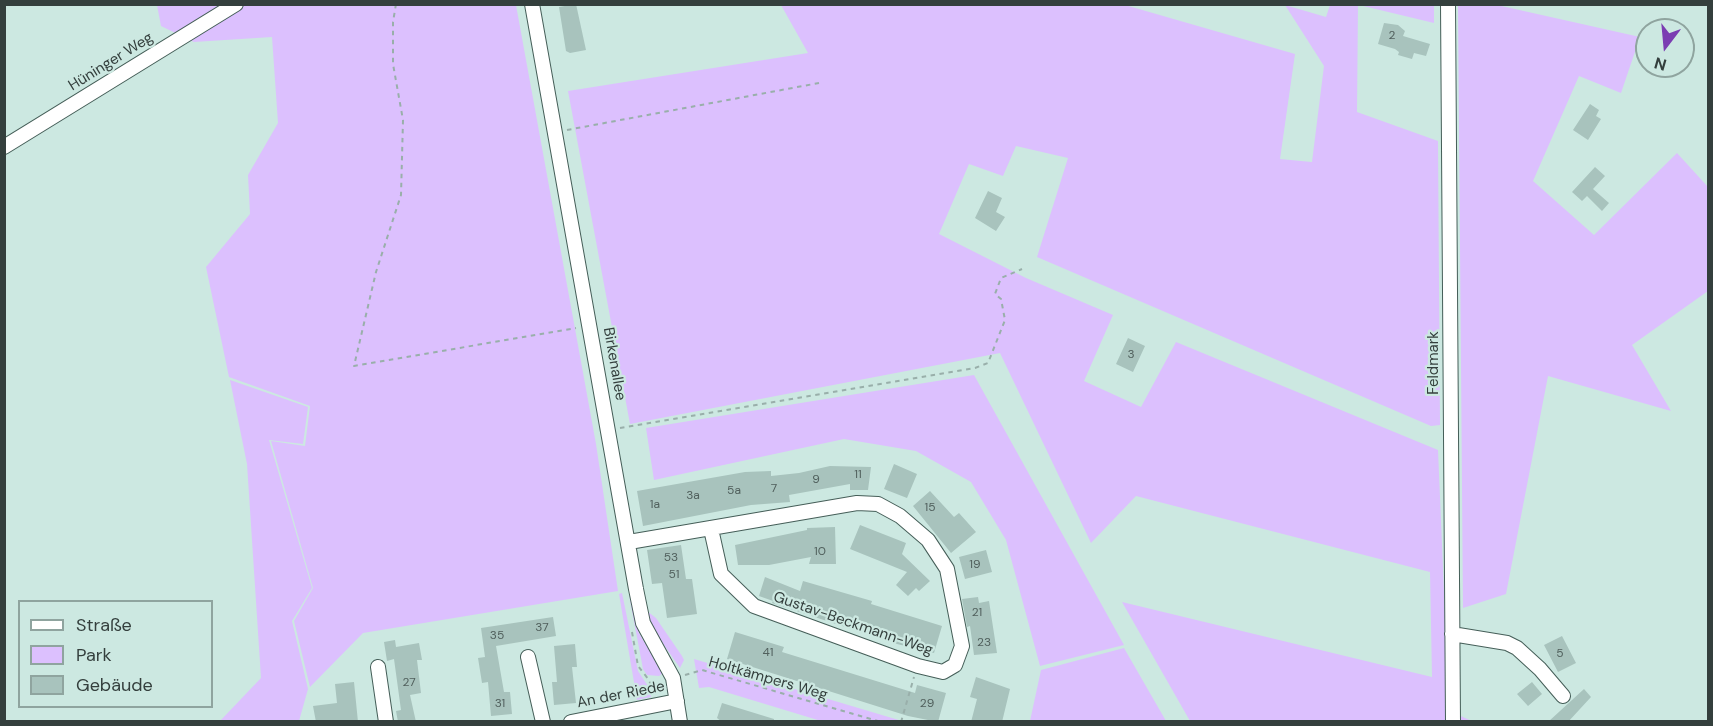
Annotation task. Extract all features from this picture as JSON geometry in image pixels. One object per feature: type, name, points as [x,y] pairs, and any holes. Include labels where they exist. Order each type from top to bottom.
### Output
[{"type":"street","name":"Hüninger Weg","points":[[4,147],[236,4]]},
{"type":"street","name":"Birkenallee","points":[[532,4],[643,623],[673,678],[680,722]]},
{"type":"street","name":"Feldmark","points":[[1448,4],[1453,722]]},
{"type":"street","name":"Gustav-Beckmann-Weg","points":[[629,542],[857,503],[878,504],[900,516],[928,540],[947,569],[962,646],[955,665],[943,672],[918,666],[754,606],[722,574],[711,529]]},
{"type":"street","points":[[1452,634],[1507,643],[1517,648],[1540,669],[1563,696]]},
{"type":"street","points":[[528,657],[543,722]]},
{"type":"street","points":[[378,667],[386,722]]},
{"type":"street","name":"An der Riede","points":[[571,722],[677,701]]},
{"type":"path","points":[[396,4],[393,22],[393,64],[403,120],[401,195],[376,272],[354,366],[590,326]]},
{"type":"path","points":[[555,132],[819,83]]},
{"type":"path","points":[[608,430],[975,368],[988,363],[1005,320],[1001,299],[995,294],[1001,278],[1022,269]]},
{"type":"path","points":[[901,722],[918,666]]},
{"type":"path","name":"Holtkämpers Weg","points":[[649,680],[673,678],[702,670],[881,722]]},
{"type":"green space","points":[[157,5],[516,5],[596,444],[618,591],[363,633],[310,687],[294,621],[313,588],[271,441],[305,446],[310,406],[229,377],[206,267],[250,214],[248,175],[278,123],[272,37],[194,42],[161,26]]},
{"type":"green space","points":[[781,5],[1125,5],[1295,54],[1280,159],[1312,162],[1324,66],[1285,5],[1326,17],[1330,5],[1358,5],[1357,112],[1438,141],[1440,425],[1431,426],[1037,257],[1068,158],[1016,146],[1003,176],[969,164],[939,234],[1026,278],[1113,315],[1084,381],[1141,407],[1176,342],[1438,450],[1449,711],[1472,721],[1190,721],[1122,602],[1432,677],[1430,572],[1136,496],[1091,543],[1000,353],[630,424],[568,91],[808,53]]},
{"type":"green space","points":[[1359,5],[1434,5],[1434,23]]},
{"type":"green space","points":[[1458,5],[1497,5],[1635,36],[1635,52],[1621,93],[1579,76],[1533,181],[1594,235],[1677,153],[1708,187],[1708,291],[1632,345],[1671,411],[1548,376],[1506,594],[1463,608]]},
{"type":"green space","points":[[974,375],[1124,645],[1040,666],[1006,540],[971,482],[916,451],[844,439],[654,480],[646,428]]},
{"type":"green space","points":[[230,380],[308,407],[303,444],[269,440],[312,588],[292,621],[308,689],[299,721],[220,721],[261,678],[247,464]]},
{"type":"green space","points":[[622,593],[638,671],[650,689],[651,697],[637,700],[619,594]]},
{"type":"green space","points":[[629,595],[639,633],[663,673],[659,676],[647,675],[643,669]]},
{"type":"green space","points":[[647,611],[656,618],[682,656],[684,660],[680,668],[655,632]]},
{"type":"green space","points":[[1124,648],[1166,721],[1030,721],[1041,670]]},
{"type":"green space","points":[[694,659],[902,721],[821,721],[709,687],[699,688]]},
{"type":"building","points":[[576,4],[586,50],[570,53],[566,51],[559,7]]},
{"type":"building","points":[[1384,23],[1398,25],[1405,31],[1403,36],[1430,44],[1426,56],[1414,53],[1412,59],[1398,55],[1399,52],[1395,49],[1378,44]]},
{"type":"building","points":[[1590,104],[1599,110],[1596,116],[1601,119],[1588,140],[1573,130]]},
{"type":"building","points":[[1595,167],[1605,176],[1593,189],[1609,203],[1602,211],[1587,196],[1582,201],[1572,192]]},
{"type":"building","points":[[988,191],[1002,198],[996,212],[1005,217],[996,231],[975,218]]},
{"type":"building","points":[[1128,338],[1145,346],[1133,372],[1116,364]]},
{"type":"building","points":[[894,464],[917,474],[907,498],[884,489]]},
{"type":"building","points":[[830,466],[871,467],[868,490],[850,490],[850,484],[789,495],[790,502],[751,505],[643,526],[637,491],[745,472],[771,471],[771,476]]},
{"type":"building","points":[[930,491],[954,517],[959,513],[976,532],[951,553],[913,506]]},
{"type":"building","points":[[860,525],[906,543],[902,554],[930,581],[919,591],[916,588],[908,596],[896,585],[907,572],[850,549]]},
{"type":"building","points":[[835,527],[836,564],[809,564],[811,557],[769,565],[738,565],[735,545],[807,530],[807,528]]},
{"type":"building","points":[[681,545],[686,579],[692,579],[697,614],[667,618],[662,583],[652,584],[647,550]]},
{"type":"building","points":[[986,550],[992,572],[965,579],[959,557]]},
{"type":"building","points":[[765,577],[800,591],[803,581],[872,601],[871,604],[942,626],[934,653],[897,644],[772,603],[773,601],[759,596]]},
{"type":"building","points":[[978,597],[979,603],[989,601],[997,653],[974,655],[970,626],[967,627],[962,599]]},
{"type":"building","points":[[553,617],[556,636],[496,646],[504,692],[510,692],[512,714],[491,716],[488,682],[482,683],[478,658],[485,657],[481,628]]},
{"type":"building","points":[[735,632],[784,647],[782,652],[915,693],[917,685],[946,693],[938,722],[908,716],[727,659]]},
{"type":"building","points":[[1562,636],[1576,663],[1558,672],[1544,645]]},
{"type":"building","points":[[395,640],[396,647],[419,643],[422,660],[417,660],[421,693],[410,695],[416,722],[398,722],[396,711],[401,710],[394,659],[387,661],[384,642]]},
{"type":"building","points":[[575,644],[577,667],[572,667],[576,703],[554,705],[552,682],[557,682],[554,646]]},
{"type":"building","points":[[976,677],[1010,689],[1002,722],[971,722],[977,699],[970,697]]},
{"type":"building","points":[[354,682],[358,722],[316,722],[313,706],[337,703],[335,684]]},
{"type":"building","points":[[1532,682],[1542,694],[1528,706],[1517,694]]},
{"type":"building","points":[[1584,689],[1591,697],[1568,722],[1548,722]]},
{"type":"building","points":[[722,703],[774,719],[774,722],[722,722],[717,718]]}]
